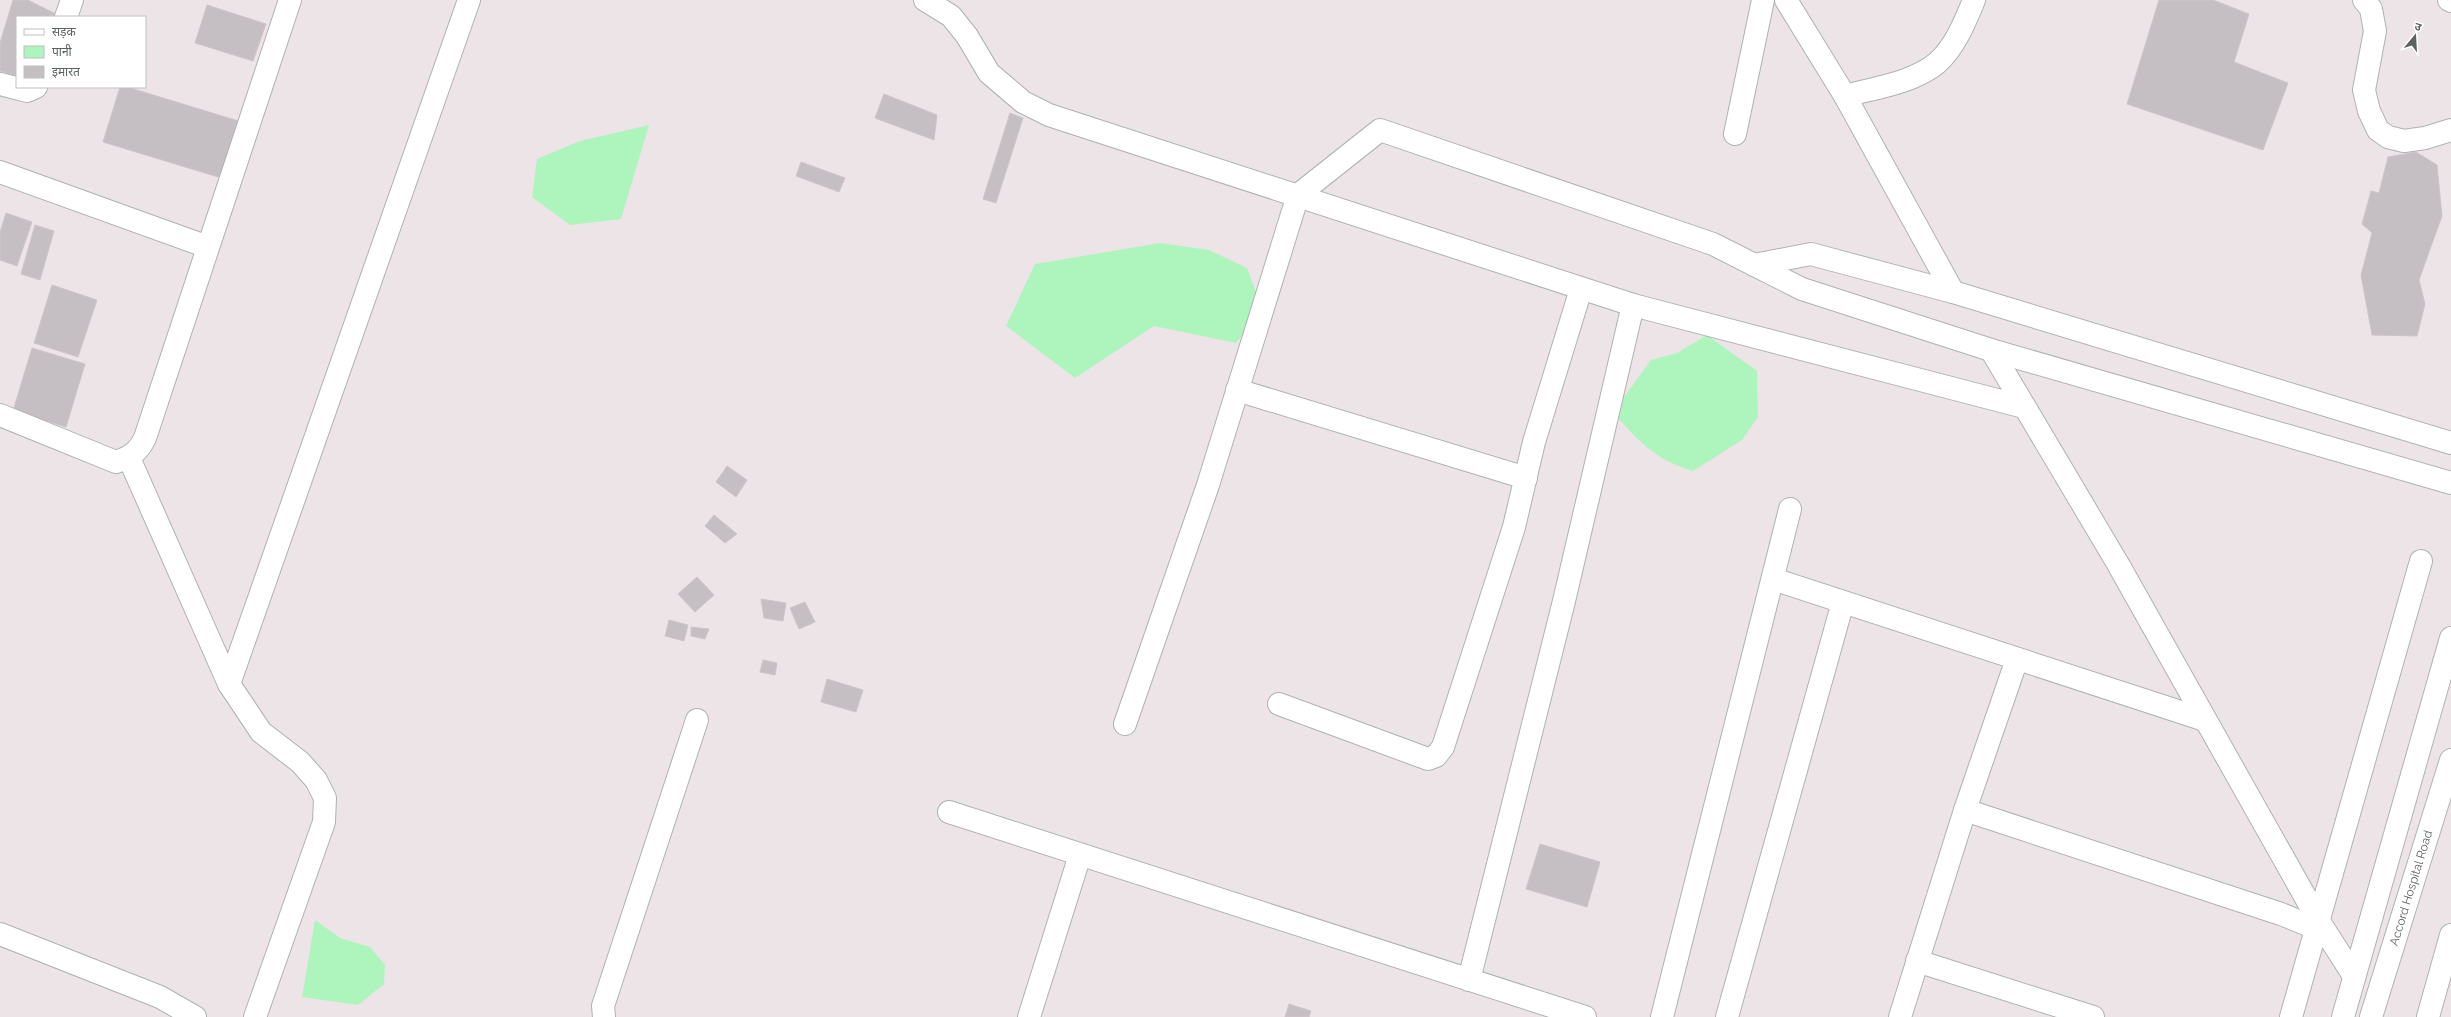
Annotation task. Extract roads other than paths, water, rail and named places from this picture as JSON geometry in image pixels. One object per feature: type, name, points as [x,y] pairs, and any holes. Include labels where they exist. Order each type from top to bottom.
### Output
[{"type":"street","points":[[66,16],[72,0]]},
{"type":"street","points":[[0,415],[116,462],[128,458],[138,450],[145,438],[290,0]]},
{"type":"street","points":[[229,684],[469,0]]},
{"type":"street","points":[[925,0],[951,16],[967,36],[989,73],[1023,102],[1049,115],[1633,305],[2024,407]]},
{"type":"street","points":[[1735,134],[1763,0]]},
{"type":"street","points":[[1786,0],[1845,96],[1953,292]]},
{"type":"street","points":[[1845,96],[1912,77],[1936,63],[1950,49],[1966,21],[1974,0]]},
{"type":"street","points":[[2364,0],[2371,9],[2375,31],[2364,90],[2369,111],[2378,130],[2388,138],[2404,141],[2425,138],[2451,130]]},
{"type":"street","points":[[0,84],[27,91],[34,88]]},
{"type":"street","points":[[1125,724],[1205,492],[1298,195],[1380,130],[1713,244],[1802,288],[1991,350],[2451,483]]},
{"type":"street","points":[[0,172],[208,247]]},
{"type":"street","points":[[1754,265],[1811,254],[1953,292],[2451,442]]},
{"type":"street","points":[[1279,704],[1428,759],[1436,756],[1443,747],[1514,528],[1534,442],[1581,289]]},
{"type":"street","points":[[1469,980],[1564,601],[1633,305]]},
{"type":"street","points":[[1991,350],[2118,564],[2319,926],[2354,976]]},
{"type":"street","points":[[1237,390],[1526,478]]},
{"type":"street","points":[[128,458],[229,684],[261,732],[300,762],[316,780],[325,798],[324,822],[255,1017]]},
{"type":"street","points":[[1662,1017],[1774,579],[1790,509]]},
{"type":"street","points":[[2292,1017],[2319,926],[2421,561]]},
{"type":"street","points":[[1774,579],[2205,720]]},
{"type":"street","points":[[1727,1017],[1843,602]]},
{"type":"street","points":[[2343,1017],[2451,638]]},
{"type":"street","points":[[1900,1017],[1965,810],[2017,659]]},
{"type":"street","points":[[604,1017],[603,1006],[697,720]]},
{"type":"street","name":"Accord Hospital Road","points":[[2371,1017],[2451,760]]},
{"type":"street","points":[[1965,810],[2319,926]]},
{"type":"street","points":[[949,812],[1585,1017]]},
{"type":"street","points":[[1029,1017],[1080,855]]},
{"type":"street","points":[[0,934],[160,997],[194,1017]]},
{"type":"street","points":[[2428,1017],[2451,935]]},
{"type":"street","points":[[1917,961],[2093,1017]]},
{"type":"water","points":[[649,125],[621,219],[570,225],[532,197],[537,159],[580,141]]},
{"type":"water","points":[[1160,243],[1209,250],[1247,268],[1260,303],[1255,319],[1236,343],[1154,326],[1075,378],[1006,326],[1035,264]]},
{"type":"water","points":[[1707,335],[1757,371],[1758,417],[1742,440],[1693,471],[1667,461],[1657,455],[1640,441],[1613,412],[1651,360],[1677,353]]},
{"type":"water","points":[[315,920],[340,938],[370,947],[385,965],[384,984],[358,1005],[302,997]]}]
